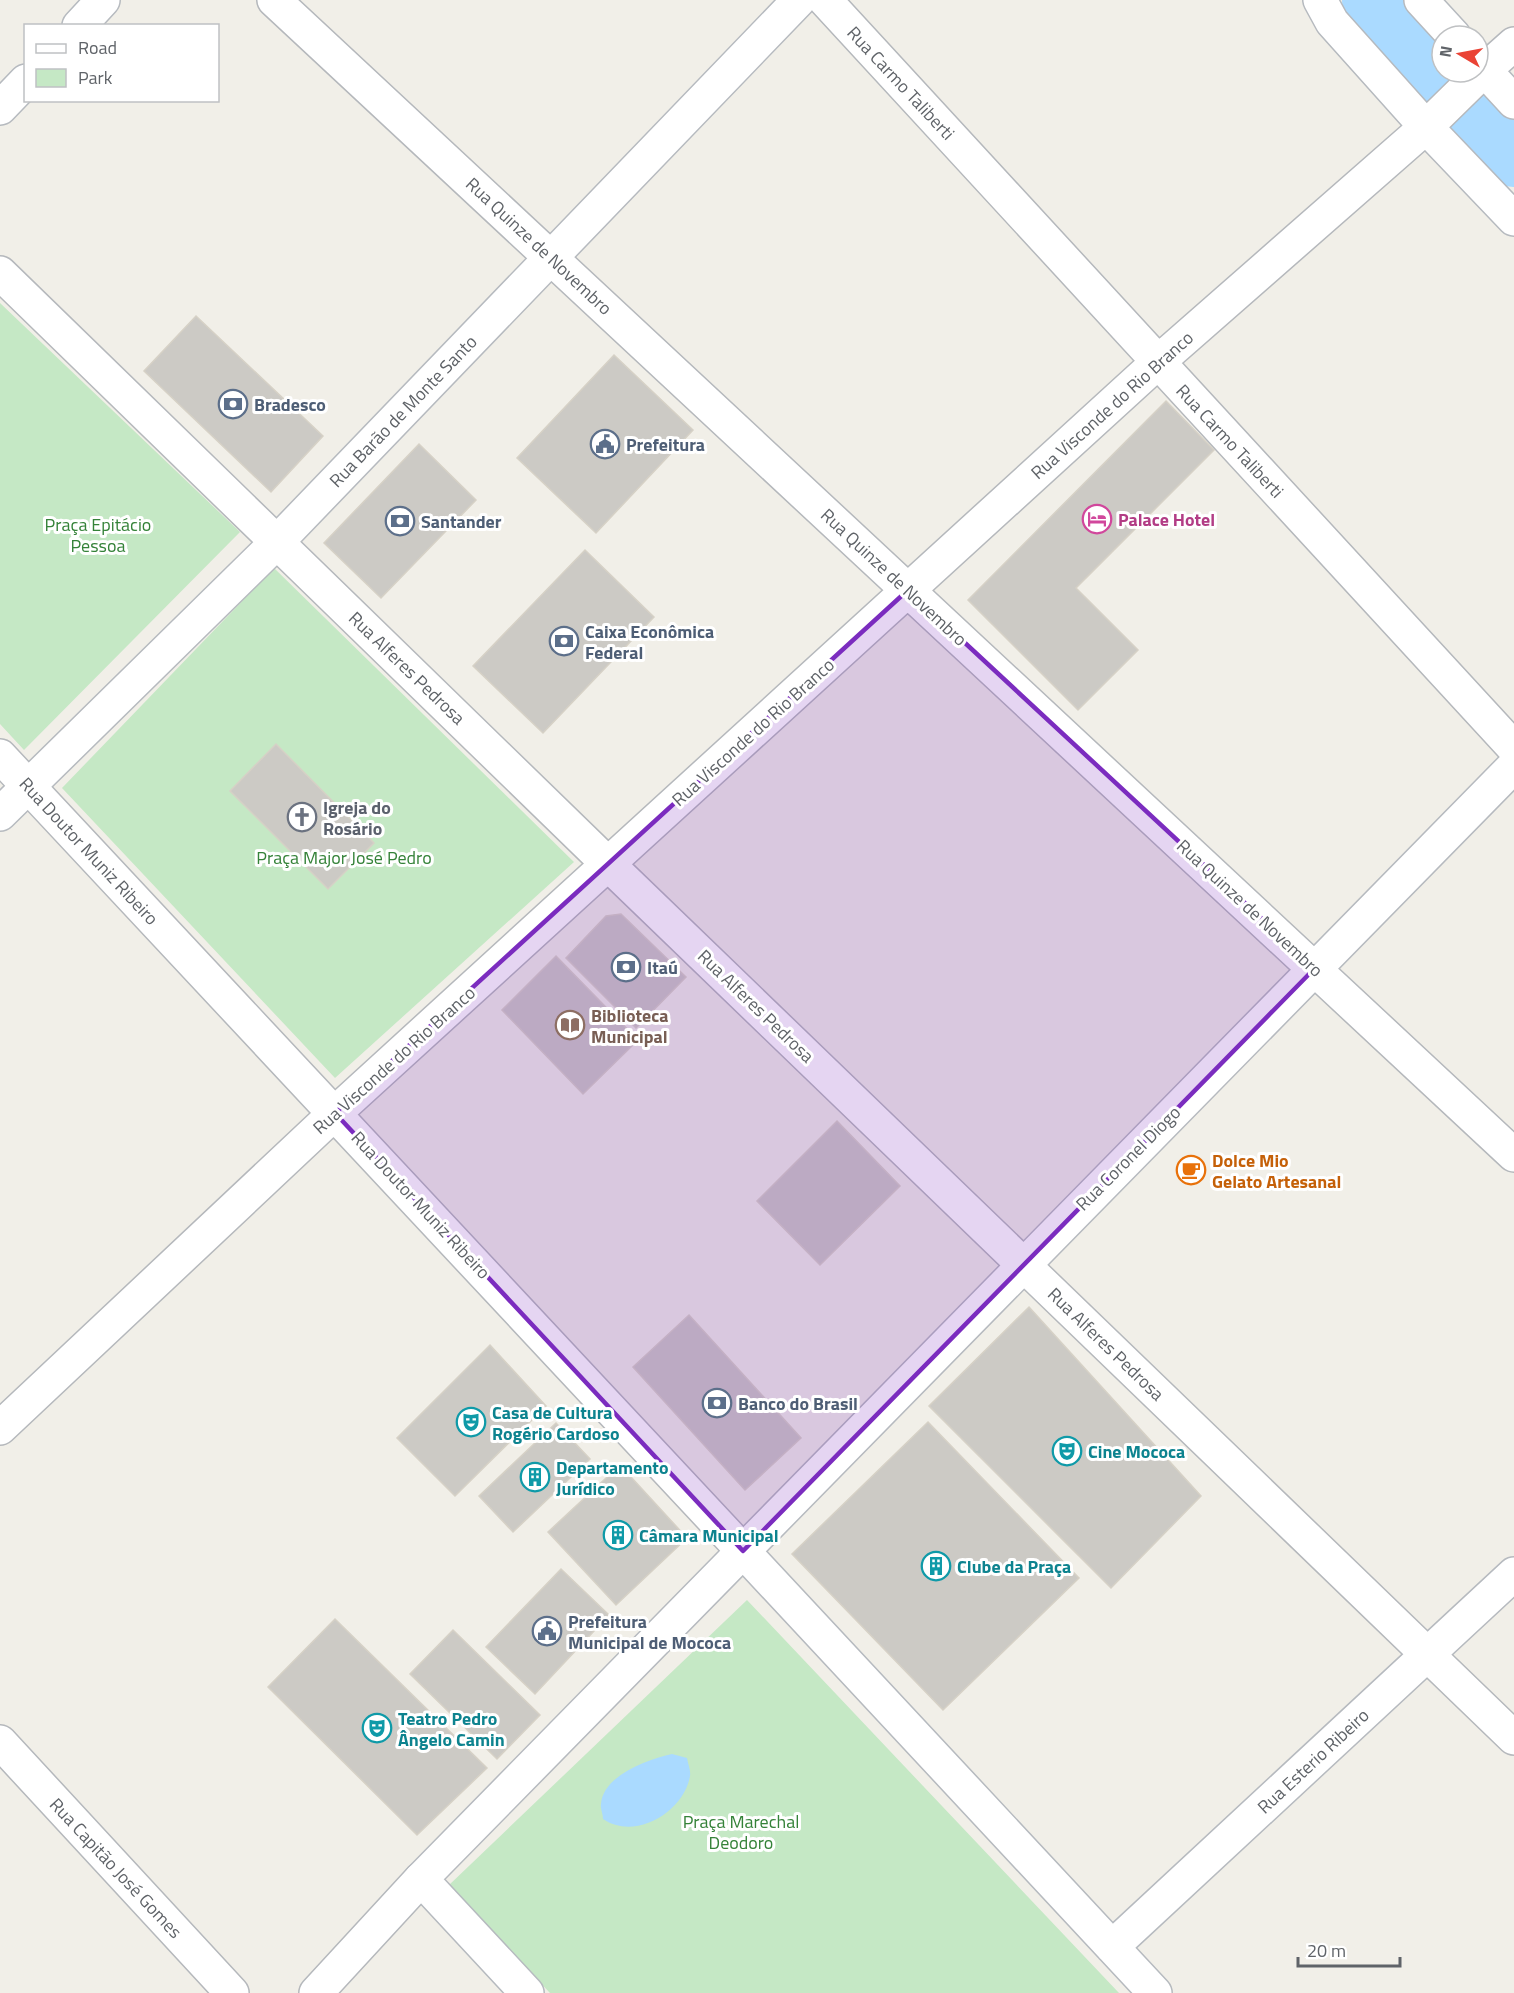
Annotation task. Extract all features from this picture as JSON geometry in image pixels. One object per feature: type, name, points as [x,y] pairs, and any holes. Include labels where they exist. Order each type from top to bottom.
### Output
[{"type":"street","points":[[81,24],[103,0]]},
{"type":"street","name":"Rua Quinze de Novembro","points":[[274,0],[1316,968],[1514,1155]]},
{"type":"street","name":"Rua Barão de Monte Santo","points":[[0,814],[276,542],[800,0]]},
{"type":"street","name":"Rua Carmo Taliberti","points":[[825,0],[1514,748]]},
{"type":"street","points":[[1320,0],[1332,22],[1436,118],[1514,219]]},
{"type":"street","points":[[1421,0],[1443,24]]},
{"type":"street","name":"Rua Visconde do Rio Branco","points":[[1490,62],[1514,44]]},
{"type":"street","points":[[1490,79],[1514,102]]},
{"type":"street","points":[[0,108],[24,83]]},
{"type":"street","name":"Rua Visconde do Rio Branco","points":[[0,1428],[335,1113],[1158,362],[1436,118],[1467,84]]},
{"type":"street","name":"Rua Alferes Pedrosa","points":[[0,273],[608,864],[1514,1738]]},
{"type":"street","name":"Rua Doutor Muniz Ribeiro","points":[[0,756],[743,1551]]},
{"type":"street","name":"Rua Coronel Diogo","points":[[743,1551],[1514,766]]},
{"type":"street","points":[[316,1993],[421,1879],[743,1551],[1155,1993]]},
{"type":"street","name":"Rua Esterio Ribeiro","points":[[1112,1947],[1514,1574]]},
{"type":"street","name":"Rua Capitão José Gomes","points":[[0,1742],[232,1993]]},
{"type":"street","points":[[421,1879],[527,1993]]},
{"type":"highlighted area","points":[[908,590],[1315,968],[743,1551],[335,1113]]},
{"type":"green space","name":"Praça Epitácio Pessoa","points":[[0,303],[240,532],[24,750],[0,724]]},
{"type":"green space","name":"Praça Major José Pedro","points":[[274,568],[574,862],[335,1078],[62,788]]},
{"type":"green space","name":"Praça Marechal Deodoro","points":[[747,1600],[1119,1993],[550,1993],[448,1886]]},
{"type":"water","points":[[672,1754],[687,1758],[690,1774],[686,1789],[668,1811],[643,1825],[629,1827],[616,1825],[603,1819],[601,1804],[604,1794],[618,1777],[640,1764]]},
{"type":"building","name":"Bradesco","points":[[196,316],[323,436],[271,492],[144,371]]},
{"type":"building","name":"Prefeitura","points":[[614,355],[693,430],[596,533],[517,458]]},
{"type":"building","name":"Palace Hotel","points":[[1166,401],[1214,450],[1076,588],[1138,650],[1078,710],[968,600]]},
{"type":"building","name":"Santander","points":[[419,444],[476,500],[381,598],[324,543]]},
{"type":"building","name":"Caixa Econômica Federal","points":[[585,550],[654,617],[543,733],[473,666]]},
{"type":"building","name":"Igreja do Rosário","points":[[276,744],[374,843],[328,889],[230,791]]},
{"type":"building","name":"Itaú","points":[[621,914],[686,977],[636,1028],[566,958],[606,916]]},
{"type":"building","name":"Biblioteca Municipal","points":[[556,956],[638,1040],[583,1094],[502,1010]]},
{"type":"building","points":[[837,1121],[900,1186],[820,1265],[757,1201]]},
{"type":"building","name":"Cine Mococa","points":[[1029,1307],[1201,1496],[1111,1588],[929,1406]]},
{"type":"building","name":"Banco do Brasil","points":[[689,1315],[801,1438],[745,1490],[633,1367]]},
{"type":"building","name":"Casa de Cultura Rogério Cardoso","points":[[490,1345],[546,1406],[455,1496],[397,1438]]},
{"type":"building","name":"Clube da Praça","points":[[928,1422],[1079,1578],[943,1710],[792,1554]]},
{"type":"building","name":"Departamento Jurídico","points":[[556,1423],[590,1459],[513,1532],[479,1496]]},
{"type":"building","name":"Câmara Municipal","points":[[620,1465],[687,1538],[616,1605],[548,1532]]},
{"type":"building","name":"Prefeitura Municipal de Mococa","points":[[561,1569],[609,1615],[535,1694],[486,1647]]},
{"type":"building","name":"Teatro Pedro Ângelo Camin","points":[[335,1619],[487,1768],[417,1835],[268,1687]]},
{"type":"building","points":[[453,1630],[540,1715],[497,1759],[410,1674]]},
{"type":"waterway","points":[[1373,0],[1389,25],[1514,156]]},
{"type":"place","name":"Bradesco","points":[[233,404]]},
{"type":"place","name":"Prefeitura","points":[[605,444]]},
{"type":"place","name":"Palace Hotel","points":[[1097,519]]},
{"type":"place","name":"Santander","points":[[400,521]]},
{"type":"place","name":"Caixa Econômica Federal","points":[[564,641]]},
{"type":"place","name":"Igreja do Rosário","points":[[302,817]]},
{"type":"place","name":"Itaú","points":[[626,967]]},
{"type":"place","name":"Biblioteca Municipal","points":[[570,1025]]},
{"type":"place","name":"Dolce Mio Gelato Artesanal","points":[[1191,1170]]},
{"type":"place","name":"Banco do Brasil","points":[[717,1403]]},
{"type":"place","name":"Casa de Cultura Rogério Cardoso","points":[[471,1422]]},
{"type":"place","name":"Cine Mococa","points":[[1067,1451]]},
{"type":"place","name":"Departamento Jurídico","points":[[535,1477]]},
{"type":"place","name":"Câmara Municipal","points":[[618,1535]]},
{"type":"place","name":"Clube da Praça","points":[[936,1566]]},
{"type":"place","name":"Prefeitura Municipal de Mococa","points":[[547,1631]]},
{"type":"place","name":"Teatro Pedro Ângelo Camin","points":[[377,1728]]}]
